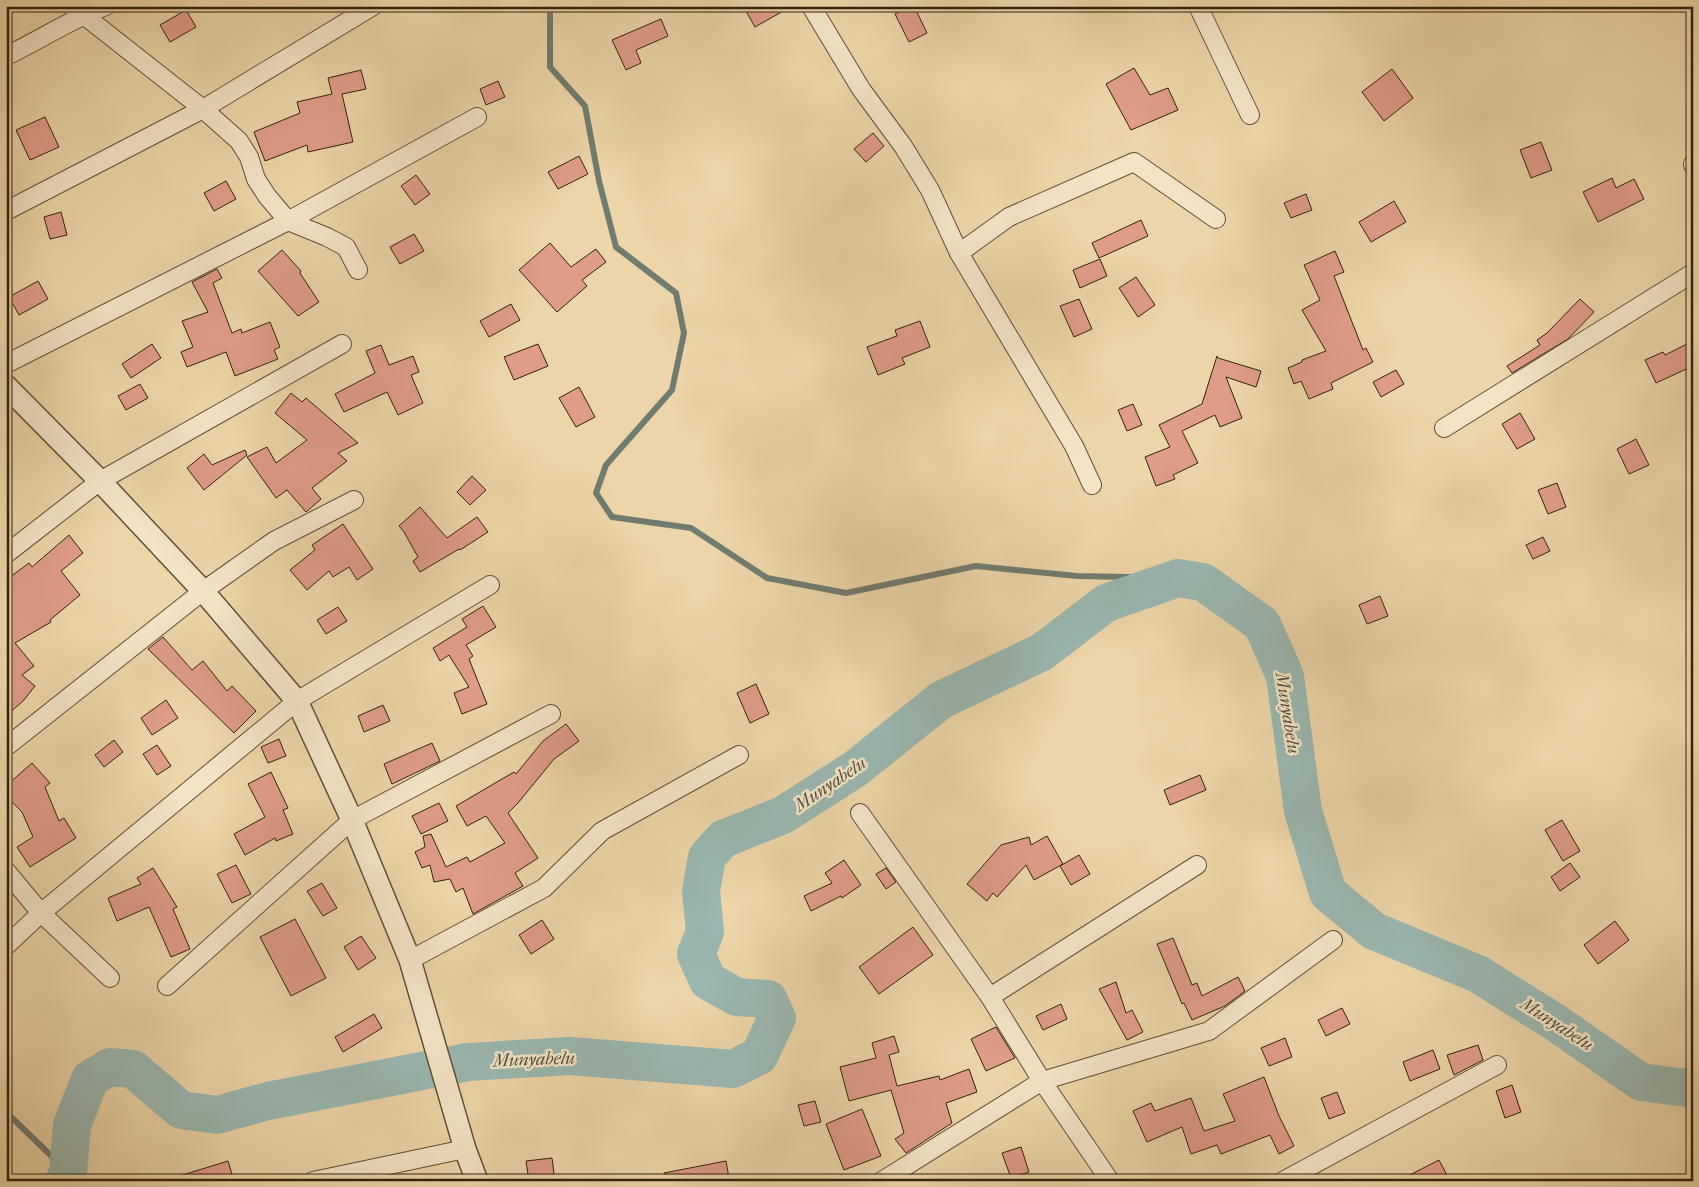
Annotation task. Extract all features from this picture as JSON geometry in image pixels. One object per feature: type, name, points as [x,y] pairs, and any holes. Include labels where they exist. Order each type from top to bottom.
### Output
[{"type":"street","points":[[6,56],[32,44],[77,11],[106,6]]},
{"type":"street","points":[[6,211],[203,109],[373,6]]},
{"type":"street","points":[[811,6],[861,89],[903,146],[930,190],[960,253],[1074,446],[1092,485]]},
{"type":"street","points":[[1198,6],[1250,115]]},
{"type":"street","points":[[77,11],[203,109],[239,141],[249,157],[267,196],[288,221],[346,247],[358,270]]},
{"type":"street","points":[[6,364],[288,221],[477,117]]},
{"type":"street","points":[[960,253],[1009,217],[1134,162],[1216,219]]},
{"type":"street","points":[[1444,428],[1693,273]]},
{"type":"street","points":[[6,554],[100,481],[342,344]]},
{"type":"street","points":[[6,386],[100,481],[203,591],[297,701],[352,820],[410,960],[465,1149],[477,1181]]},
{"type":"street","points":[[6,747],[203,591],[274,541],[354,500]]},
{"type":"street","points":[[6,946],[41,913],[297,701],[490,585]]},
{"type":"street","points":[[167,986],[352,820],[551,714]]},
{"type":"street","points":[[410,960],[544,888],[602,831],[739,755]]},
{"type":"street","points":[[860,813],[990,997],[1042,1081],[1110,1181]]},
{"type":"street","points":[[990,997],[1197,865]]},
{"type":"street","points":[[6,871],[41,913],[110,978]]},
{"type":"street","points":[[882,1181],[1042,1081],[1209,1031],[1334,940]]},
{"type":"street","points":[[1282,1181],[1497,1065]]},
{"type":"street","points":[[313,1181],[465,1149]]},
{"type":"building","points":[[743,6],[792,6],[755,27]]},
{"type":"building","points":[[914,6],[927,33],[909,42],[895,14]]},
{"type":"building","points":[[186,10],[196,27],[170,42],[160,25]]},
{"type":"building","points":[[661,19],[668,36],[636,50],[641,63],[626,70],[612,40]]},
{"type":"building","points":[[1134,68],[1150,95],[1168,88],[1178,110],[1131,130],[1106,84]]},
{"type":"building","points":[[1392,69],[1413,98],[1384,121],[1362,92]]},
{"type":"building","points":[[361,70],[366,89],[342,94],[353,142],[308,152],[307,145],[265,161],[254,132],[300,113],[297,102],[332,94],[328,78]]},
{"type":"building","points":[[498,81],[505,97],[486,105],[480,89]]},
{"type":"building","points":[[45,117],[59,147],[30,160],[16,130]]},
{"type":"building","points":[[873,133],[884,146],[866,162],[854,149]]},
{"type":"building","points":[[1541,142],[1552,170],[1531,178],[1520,150]]},
{"type":"building","points":[[579,156],[588,174],[558,189],[548,172]]},
{"type":"building","points":[[416,175],[430,194],[415,205],[401,186]]},
{"type":"building","points":[[1612,178],[1616,188],[1634,179],[1644,199],[1598,222],[1583,192]]},
{"type":"building","points":[[226,181],[236,199],[214,211],[204,193]]},
{"type":"building","points":[[1306,194],[1312,210],[1291,218],[1284,203]]},
{"type":"building","points":[[1394,201],[1406,222],[1371,242],[1359,222]]},
{"type":"building","points":[[61,212],[67,235],[50,239],[44,217]]},
{"type":"building","points":[[1141,220],[1148,236],[1099,258],[1092,243]]},
{"type":"building","points":[[414,234],[424,251],[400,264],[390,247]]},
{"type":"building","points":[[550,243],[571,267],[596,249],[606,262],[582,280],[587,286],[557,312],[519,270]]},
{"type":"building","points":[[282,250],[301,271],[300,273],[319,302],[298,316],[258,271]]},
{"type":"building","points":[[1335,251],[1344,272],[1334,276],[1363,350],[1366,348],[1373,362],[1331,383],[1333,389],[1309,399],[1301,381],[1294,384],[1288,368],[1302,362],[1302,360],[1326,351],[1302,310],[1320,300],[1304,265]]},
{"type":"building","points":[[1100,259],[1107,276],[1080,288],[1073,270]]},
{"type":"building","points":[[217,269],[222,278],[213,283],[232,333],[241,329],[242,333],[270,322],[280,347],[274,350],[278,359],[235,376],[226,352],[187,367],[181,352],[193,347],[182,321],[208,312],[192,282]]},
{"type":"building","points":[[1136,277],[1155,305],[1138,317],[1119,288]]},
{"type":"building","points":[[38,281],[48,299],[19,315],[9,297]]},
{"type":"building","points":[[1079,299],[1092,329],[1074,337],[1060,306]]},
{"type":"building","points":[[1580,299],[1594,312],[1568,339],[1512,373],[1507,366],[1540,345],[1537,340],[1547,333]]},
{"type":"building","points":[[511,304],[520,320],[489,337],[480,321]]},
{"type":"building","points":[[920,321],[930,347],[902,358],[905,364],[878,375],[867,347],[897,336],[895,330]]},
{"type":"building","points":[[1693,341],[1693,366],[1656,383],[1645,360],[1663,352],[1665,355]]},
{"type":"building","points":[[152,344],[161,358],[131,378],[122,364]]},
{"type":"building","points":[[538,344],[548,366],[514,380],[504,357]]},
{"type":"building","points":[[381,345],[389,365],[413,356],[419,372],[411,375],[423,403],[398,415],[387,392],[344,412],[335,394],[375,373],[366,351]]},
{"type":"building","points":[[1217,356],[1218,358],[1261,371],[1256,387],[1226,377],[1242,418],[1220,427],[1215,415],[1182,431],[1198,463],[1173,475],[1175,479],[1156,486],[1145,457],[1170,447],[1159,425],[1202,404]]},
{"type":"building","points":[[1396,370],[1404,384],[1381,397],[1373,382]]},
{"type":"building","points":[[140,384],[148,398],[126,410],[118,396]]},
{"type":"building","points":[[579,387],[595,417],[576,427],[559,398]]},
{"type":"building","points":[[291,393],[302,402],[306,398],[358,443],[338,453],[347,461],[312,488],[321,499],[306,512],[287,490],[276,498],[247,457],[267,447],[276,463],[307,440],[275,413]]},
{"type":"building","points":[[1133,404],[1142,425],[1127,431],[1118,410]]},
{"type":"building","points":[[1520,413],[1535,439],[1517,449],[1502,424]]},
{"type":"building","points":[[1636,439],[1649,465],[1629,474],[1617,449]]},
{"type":"building","points":[[245,450],[247,455],[204,490],[187,468],[204,454],[212,465]]},
{"type":"building","points":[[472,476],[486,490],[470,505],[457,492]]},
{"type":"building","points":[[1557,483],[1566,507],[1548,514],[1538,490]]},
{"type":"building","points":[[420,507],[447,538],[477,517],[488,532],[420,572],[413,561],[418,557],[399,526]]},
{"type":"building","points":[[343,524],[373,569],[357,580],[349,567],[333,577],[329,571],[307,590],[290,570],[315,550],[312,545]]},
{"type":"building","points":[[69,535],[83,553],[61,571],[80,595],[50,620],[51,622],[15,643],[34,666],[22,675],[35,686],[24,700],[6,716],[6,580],[29,563],[32,567]]},
{"type":"building","points":[[1543,537],[1550,551],[1533,559],[1526,545]]},
{"type":"building","points":[[1380,596],[1388,616],[1367,624],[1359,605]]},
{"type":"building","points":[[483,606],[496,627],[466,645],[473,656],[469,659],[487,704],[462,714],[454,693],[469,687],[449,655],[440,661],[433,648],[467,627],[462,619]]},
{"type":"building","points":[[338,607],[347,621],[326,634],[317,620]]},
{"type":"building","points":[[163,637],[192,670],[203,661],[227,691],[232,686],[256,711],[234,733],[148,649]]},
{"type":"building","points":[[756,684],[769,714],[750,723],[737,693]]},
{"type":"building","points":[[166,700],[178,718],[152,735],[141,718]]},
{"type":"building","points":[[383,705],[390,721],[364,732],[358,716]]},
{"type":"building","points":[[566,724],[579,741],[554,759],[508,813],[538,858],[515,873],[523,886],[473,914],[463,888],[456,892],[450,879],[434,882],[430,865],[422,868],[415,852],[425,847],[423,836],[431,834],[446,867],[467,857],[470,862],[505,843],[486,816],[467,826],[456,806],[514,772],[516,774],[543,741]]},
{"type":"building","points":[[279,739],[286,756],[268,763],[261,747]]},
{"type":"building","points":[[114,740],[123,752],[104,767],[95,755]]},
{"type":"building","points":[[432,743],[440,761],[392,784],[384,764]]},
{"type":"building","points":[[157,745],[171,766],[157,775],[143,754]]},
{"type":"building","points":[[32,763],[50,783],[45,787],[59,821],[64,818],[76,838],[30,867],[17,847],[33,837],[22,812],[6,796],[6,786]]},
{"type":"building","points":[[271,772],[288,808],[283,810],[293,834],[276,841],[275,838],[245,855],[234,834],[265,817],[248,784]]},
{"type":"building","points":[[1200,775],[1206,790],[1170,805],[1164,790]]},
{"type":"building","points":[[439,803],[448,821],[421,834],[412,816]]},
{"type":"building","points":[[1562,820],[1580,851],[1563,861],[1545,830]]},
{"type":"building","points":[[1047,836],[1063,864],[1034,880],[1026,865],[997,897],[993,893],[987,901],[967,884],[1001,845],[1029,837],[1031,845]]},
{"type":"building","points":[[1079,855],[1090,874],[1071,885],[1060,866]]},
{"type":"building","points":[[844,860],[861,885],[842,898],[841,896],[811,911],[804,896],[832,883],[825,873]]},
{"type":"building","points":[[1570,863],[1580,877],[1560,891],[1551,877]]},
{"type":"building","points":[[236,865],[251,894],[232,903],[217,874]]},
{"type":"building","points":[[153,868],[177,907],[173,909],[190,949],[171,957],[149,907],[117,921],[108,898],[141,884],[137,878]]},
{"type":"building","points":[[886,868],[896,882],[886,889],[876,874]]},
{"type":"building","points":[[322,883],[337,908],[323,916],[307,891]]},
{"type":"building","points":[[295,919],[326,978],[291,996],[260,937]]},
{"type":"building","points":[[542,920],[554,939],[531,954],[519,935]]},
{"type":"building","points":[[1615,921],[1629,940],[1598,964],[1584,945]]},
{"type":"building","points":[[913,927],[933,955],[879,994],[859,967]]},
{"type":"building","points":[[361,936],[376,958],[358,970],[344,947]]},
{"type":"building","points":[[1173,938],[1192,985],[1197,983],[1202,996],[1238,977],[1245,991],[1225,1006],[1192,1020],[1184,1003],[1182,1004],[1157,944]]},
{"type":"building","points":[[1116,982],[1126,1013],[1132,1010],[1143,1032],[1127,1040],[1099,989]]},
{"type":"building","points":[[1061,1004],[1067,1019],[1043,1030],[1036,1016]]},
{"type":"building","points":[[1342,1008],[1350,1024],[1326,1036],[1318,1020]]},
{"type":"building","points":[[374,1014],[382,1028],[343,1052],[335,1037]]},
{"type":"building","points":[[996,1027],[1015,1058],[986,1071],[971,1039]]},
{"type":"building","points":[[894,1036],[899,1052],[889,1055],[897,1086],[939,1076],[940,1080],[969,1069],[977,1092],[946,1103],[952,1123],[906,1153],[895,1139],[904,1133],[891,1090],[849,1101],[840,1067],[876,1058],[872,1043]]},
{"type":"building","points":[[1285,1038],[1292,1057],[1269,1066],[1261,1048]]},
{"type":"building","points":[[1478,1045],[1483,1060],[1454,1075],[1447,1055]]},
{"type":"building","points":[[1433,1050],[1440,1069],[1410,1081],[1403,1062]]},
{"type":"building","points":[[1264,1077],[1279,1116],[1294,1146],[1279,1154],[1270,1135],[1221,1154],[1217,1145],[1191,1154],[1182,1127],[1147,1142],[1133,1111],[1151,1103],[1155,1111],[1191,1098],[1204,1131],[1235,1121],[1223,1094]]},
{"type":"building","points":[[1512,1085],[1521,1112],[1505,1118],[1496,1091]]},
{"type":"building","points":[[1337,1092],[1345,1113],[1329,1119],[1321,1098]]},
{"type":"building","points":[[815,1101],[821,1122],[804,1126],[798,1105]]},
{"type":"building","points":[[862,1109],[881,1156],[844,1170],[826,1124]]},
{"type":"building","points":[[1021,1147],[1029,1172],[1011,1178],[1002,1153]]},
{"type":"building","points":[[552,1158],[555,1181],[529,1181],[526,1161]]},
{"type":"building","points":[[1439,1160],[1450,1181],[1398,1181]]},
{"type":"building","points":[[228,1161],[234,1181],[176,1181],[176,1177]]},
{"type":"building","points":[[726,1161],[729,1178],[714,1181],[665,1181],[664,1173]]},
{"type":"waterway","points":[[550,6],[550,67],[585,106],[599,181],[616,247],[676,293],[684,333],[672,390],[606,465],[596,493],[612,517],[691,528],[767,578],[846,593],[976,566],[1077,576],[1178,578]]},
{"type":"waterway","name":"Munyabelu","points":[[64,1181],[68,1172],[72,1125],[90,1079],[110,1067],[133,1069],[181,1110],[217,1115],[268,1101],[468,1062],[570,1056],[733,1069],[759,1056],[777,1018],[768,999],[737,997],[708,981],[696,954],[705,932],[701,891],[707,857],[723,839],[783,815],[855,769],[941,700],[1042,652],[1106,603],[1178,578],[1203,582],[1262,624],[1285,676],[1303,811],[1328,893],[1374,931],[1478,974],[1553,1021],[1641,1082],[1686,1088],[1693,1086]]},
{"type":"waterway","points":[[6,1112],[68,1172]]}]
